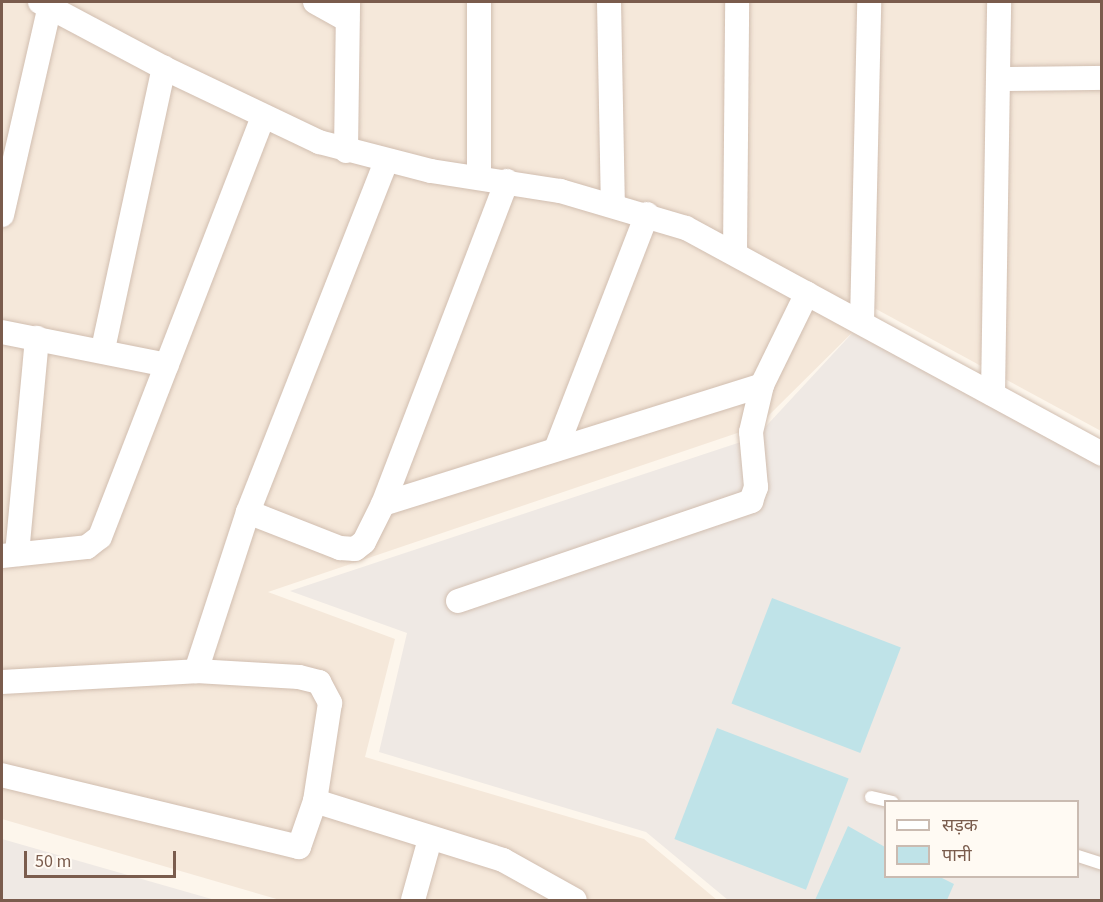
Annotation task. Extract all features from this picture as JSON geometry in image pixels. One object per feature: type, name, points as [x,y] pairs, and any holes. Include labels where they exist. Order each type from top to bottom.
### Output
[{"type":"street","points":[[315,2],[347,10],[346,151]]},
{"type":"street","points":[[479,2],[479,178]]},
{"type":"street","points":[[609,2],[613,203]]},
{"type":"street","points":[[735,252],[737,2]]},
{"type":"street","points":[[862,322],[869,2]]},
{"type":"street","points":[[993,394],[999,2]]},
{"type":"street","points":[[2,211],[45,4],[164,68],[263,117],[346,151],[386,162],[507,181],[613,203],[647,214],[735,252],[1101,454]]},
{"type":"street","points":[[103,349],[164,68]]},
{"type":"street","points":[[998,79],[1101,78]]},
{"type":"street","points":[[37,338],[9,555],[96,543],[263,117]]},
{"type":"street","points":[[196,671],[248,512],[386,162]]},
{"type":"street","points":[[248,512],[348,550],[364,542],[383,504],[507,181]]},
{"type":"street","points":[[556,449],[647,214]]},
{"type":"street","points":[[458,601],[751,501],[756,487],[751,432],[762,385],[807,293]]},
{"type":"street","points":[[2,332],[103,349],[167,365]]},
{"type":"street","points":[[383,504],[762,385]]},
{"type":"street","points":[[2,682],[196,671],[299,676],[320,682],[330,703],[315,801],[304,843],[292,849],[2,775]]},
{"type":"street","points":[[315,801],[430,839],[503,860],[551,893],[575,900]]},
{"type":"street","points":[[412,900],[430,839]]},
{"type":"lane","points":[[872,797],[887,800]]},
{"type":"lane","points":[[1079,857],[1101,864]]},
{"type":"shaded area","points":[[2,2],[1101,2],[1101,431],[876,309],[758,426],[268,592],[395,639],[365,757],[644,839],[717,900],[280,900],[2,819]]},
{"type":"shaded area","points":[[857,328],[1101,458],[1101,900],[728,900],[646,832],[379,752],[407,633],[290,591],[756,437]]},
{"type":"shaded area","points":[[2,839],[215,900],[2,900]]},
{"type":"water","points":[[772,598],[901,647],[860,753],[732,703]]},
{"type":"water","points":[[717,728],[849,779],[806,890],[674,839]]},
{"type":"water","points":[[848,826],[884,846],[884,878],[942,878],[954,884],[947,900],[815,900]]}]
